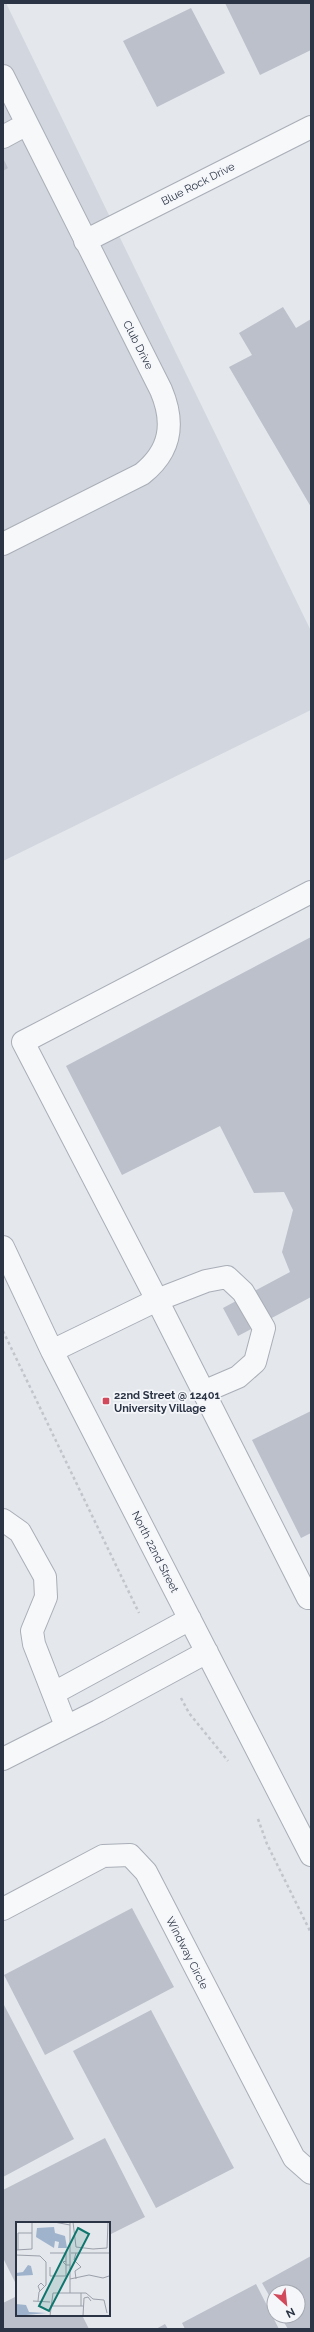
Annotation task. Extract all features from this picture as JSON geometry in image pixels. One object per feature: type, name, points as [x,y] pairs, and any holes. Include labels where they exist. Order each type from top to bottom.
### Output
[{"type":"street","name":"Club Drive","points":[[3,76],[167,404],[169,421],[168,437],[162,452],[154,465],[142,474],[3,544]]},
{"type":"street","points":[[3,137],[27,124]]},
{"type":"street","name":"Blue Rock Drive","points":[[85,241],[310,130]]},
{"type":"street","points":[[311,892],[23,1042],[157,1300],[308,1598],[311,1597]]},
{"type":"street","name":"North 22nd Street","points":[[3,1247],[52,1351],[311,1855]]},
{"type":"street","points":[[52,1351],[157,1300],[206,1281],[227,1277],[243,1292],[264,1328],[255,1362],[238,1376],[203,1392]]},
{"type":"street","points":[[3,1520],[20,1532],[45,1577],[46,1597],[32,1631],[34,1644],[66,1726]]},
{"type":"street","points":[[54,1693],[190,1619]]},
{"type":"street","points":[[3,1759],[166,1675],[207,1652]]},
{"type":"street","name":"Windway Circle","points":[[3,1909],[103,1856],[130,1855],[146,1872],[294,2158],[311,2173]]},
{"type":"path","points":[[3,1331],[152,1641]]},
{"type":"path","points":[[166,1675],[190,1713],[232,1766]]},
{"type":"path","points":[[257,1817],[267,1844],[311,1933]]},
{"type":"shaded area","points":[[3,3],[6,3],[311,631],[311,710],[3,861]]},
{"type":"building","points":[[225,3],[311,3],[311,50],[260,75]]},
{"type":"building","points":[[191,8],[225,73],[157,107],[123,41]]},
{"type":"building","points":[[3,158],[8,168],[3,171]]},
{"type":"building","points":[[283,307],[296,328],[311,319],[311,507],[229,367],[252,355],[239,333]]},
{"type":"building","points":[[311,937],[311,1297],[238,1336],[223,1308],[290,1272],[282,1252],[293,1210],[284,1192],[254,1193],[220,1126],[122,1175],[66,1066]]},
{"type":"building","points":[[311,1411],[311,1533],[301,1538],[252,1440]]},
{"type":"building","points":[[132,1908],[174,1987],[45,2055],[4,1975]]},
{"type":"building","points":[[3,2003],[74,2139],[3,2177]]},
{"type":"building","points":[[151,2010],[234,2168],[156,2208],[73,2051]]},
{"type":"building","points":[[105,2138],[145,2217],[110,2234],[110,2222],[16,2222],[15,2282],[3,2258],[3,2190]]},
{"type":"building","points":[[311,2256],[311,2329],[288,2329],[285,2324],[306,2324],[306,2284],[266,2284],[266,2290],[262,2283]]},
{"type":"building","points":[[256,2284],[266,2304],[266,2324],[276,2324],[279,2329],[185,2329],[182,2323]]},
{"type":"building","points":[[16,2296],[16,2316],[82,2316],[89,2329],[3,2329],[3,2303]]},
{"type":"building","points":[[165,2324],[168,2329],[156,2329]]},
{"type":"place","name":"22nd Street @ 12401 University Village","points":[[106,1401]]}]
